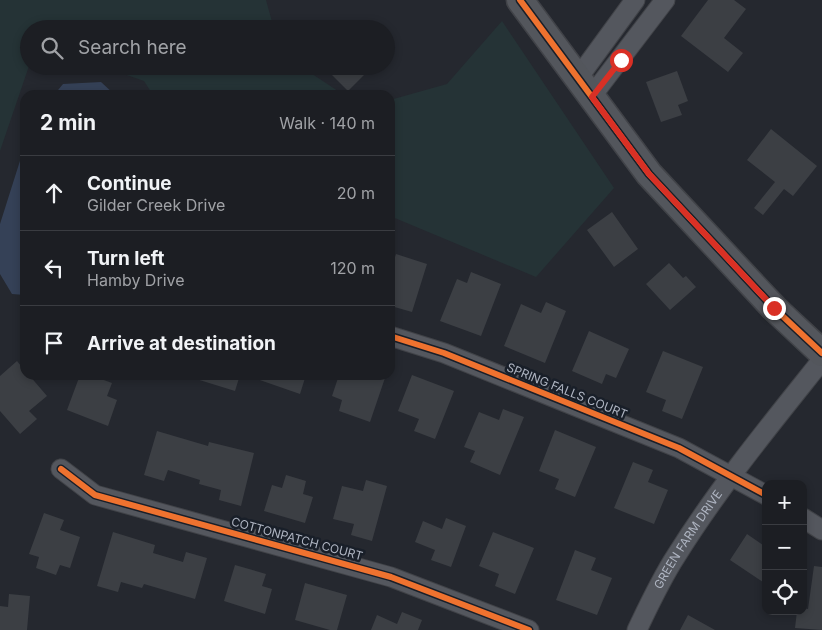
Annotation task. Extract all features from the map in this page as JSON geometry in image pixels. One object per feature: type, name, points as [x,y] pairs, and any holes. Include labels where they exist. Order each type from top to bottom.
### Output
[{"type":"street","points":[[520,0],[649,174],[774,308],[822,353]]},
{"type":"street","points":[[585,88],[635,0]]},
{"type":"street","points":[[585,88],[665,0]]},
{"type":"street","name":"SPRING FALLS COURT","points":[[395,338],[444,353],[680,448],[762,493]]},
{"type":"street","name":"GREEN FARM DRIVE","points":[[636,630],[674,558],[700,519],[753,446],[822,360]]},
{"type":"street","name":"COTTONPATCH COURT","points":[[61,469],[95,496],[391,577],[529,630]]},
{"type":"street","points":[[807,521],[822,530]]},
{"type":"shaded area","points":[[0,0],[266,0],[272,20],[20,20],[20,75],[26,75],[0,151]]},
{"type":"shaded area","points":[[502,21],[614,188],[536,277],[395,218],[395,99],[447,84]]},
{"type":"shaded area","points":[[127,75],[314,75],[336,90],[150,90],[144,81]]},
{"type":"water","points":[[101,82],[110,90],[58,90],[63,84]]},
{"type":"water","points":[[20,161],[20,295],[12,294],[0,274],[0,224]]},
{"type":"building","points":[[708,0],[734,0],[746,9],[724,38],[743,53],[728,72],[681,36]]},
{"type":"building","points":[[677,71],[688,101],[678,105],[682,115],[661,122],[646,82]]},
{"type":"building","points":[[332,75],[364,75],[349,90]]},
{"type":"building","points":[[771,129],[817,166],[793,196],[784,189],[763,215],[754,208],[775,182],[747,160]]},
{"type":"building","points":[[612,212],[638,249],[614,267],[587,230]]},
{"type":"building","points":[[396,254],[427,264],[412,312],[395,307]]},
{"type":"building","points":[[669,263],[683,278],[686,276],[696,287],[670,310],[646,284]]},
{"type":"building","points":[[471,272],[501,284],[481,336],[440,321],[457,279],[467,283]]},
{"type":"building","points":[[546,302],[566,311],[545,363],[504,346],[521,304],[541,313]]},
{"type":"building","points":[[589,331],[629,349],[616,378],[606,374],[602,384],[572,371]]},
{"type":"building","points":[[663,351],[703,367],[682,419],[662,411],[666,400],[646,392]]},
{"type":"building","points":[[17,361],[20,365],[20,380],[33,380],[47,396],[29,411],[37,419],[20,434],[0,411],[0,376]]},
{"type":"building","points":[[412,375],[454,391],[435,439],[414,431],[419,419],[398,411]]},
{"type":"building","points":[[78,380],[104,380],[112,383],[107,396],[117,400],[108,426],[67,410]]},
{"type":"building","points":[[199,380],[238,380],[235,391]]},
{"type":"building","points":[[260,380],[304,380],[300,394]]},
{"type":"building","points":[[337,380],[384,380],[370,422],[339,411],[342,400],[332,396]]},
{"type":"building","points":[[503,409],[524,417],[500,475],[470,462],[475,451],[464,447],[479,412],[499,420]]},
{"type":"building","points":[[555,430],[596,447],[575,497],[555,489],[559,479],[539,471]]},
{"type":"building","points":[[157,431],[208,446],[209,442],[254,453],[241,506],[219,500],[221,490],[199,484],[200,480],[168,470],[164,481],[144,475]]},
{"type":"building","points":[[633,462],[653,470],[648,482],[668,490],[654,524],[614,508]]},
{"type":"building","points":[[286,475],[306,481],[303,494],[313,497],[305,523],[264,511],[272,485],[282,488]]},
{"type":"building","points":[[366,480],[387,486],[372,541],[351,535],[354,524],[333,519],[342,486],[363,491]]},
{"type":"building","points":[[44,513],[64,520],[60,530],[80,537],[70,568],[60,565],[56,575],[36,568],[39,557],[29,554]]},
{"type":"building","points":[[446,518],[466,526],[451,567],[431,560],[435,550],[415,542],[423,521],[442,529]]},
{"type":"building","points":[[113,532],[155,545],[153,553],[183,562],[186,552],[207,558],[195,599],[144,584],[142,588],[121,582],[118,592],[97,586]]},
{"type":"building","points":[[493,532],[534,548],[515,594],[495,586],[499,574],[479,566]]},
{"type":"building","points":[[747,534],[762,544],[762,581],[730,560]]},
{"type":"building","points":[[575,550],[596,558],[591,570],[612,578],[597,615],[556,600]]},
{"type":"building","points":[[235,565],[266,574],[262,586],[272,589],[265,614],[224,601]]},
{"type":"building","points":[[814,566],[822,567],[822,630],[795,628],[797,615],[807,615]]},
{"type":"building","points":[[305,583],[347,595],[337,630],[330,630],[295,620]]},
{"type":"building","points":[[9,594],[30,596],[27,630],[0,630],[0,606],[8,607]]},
{"type":"building","points":[[402,612],[422,620],[418,630],[371,630],[377,615],[397,624]]},
{"type":"building","points":[[688,615],[715,630],[680,630]]},
{"type":"cycle path","points":[[520,0],[649,174],[774,308],[822,353]]},
{"type":"cycle path","points":[[395,338],[444,353],[679,448],[762,493]]},
{"type":"cycle path","points":[[61,469],[95,495],[391,577],[529,630]]},
{"type":"route","points":[[621,60],[592,97],[649,174],[774,308]]}]
